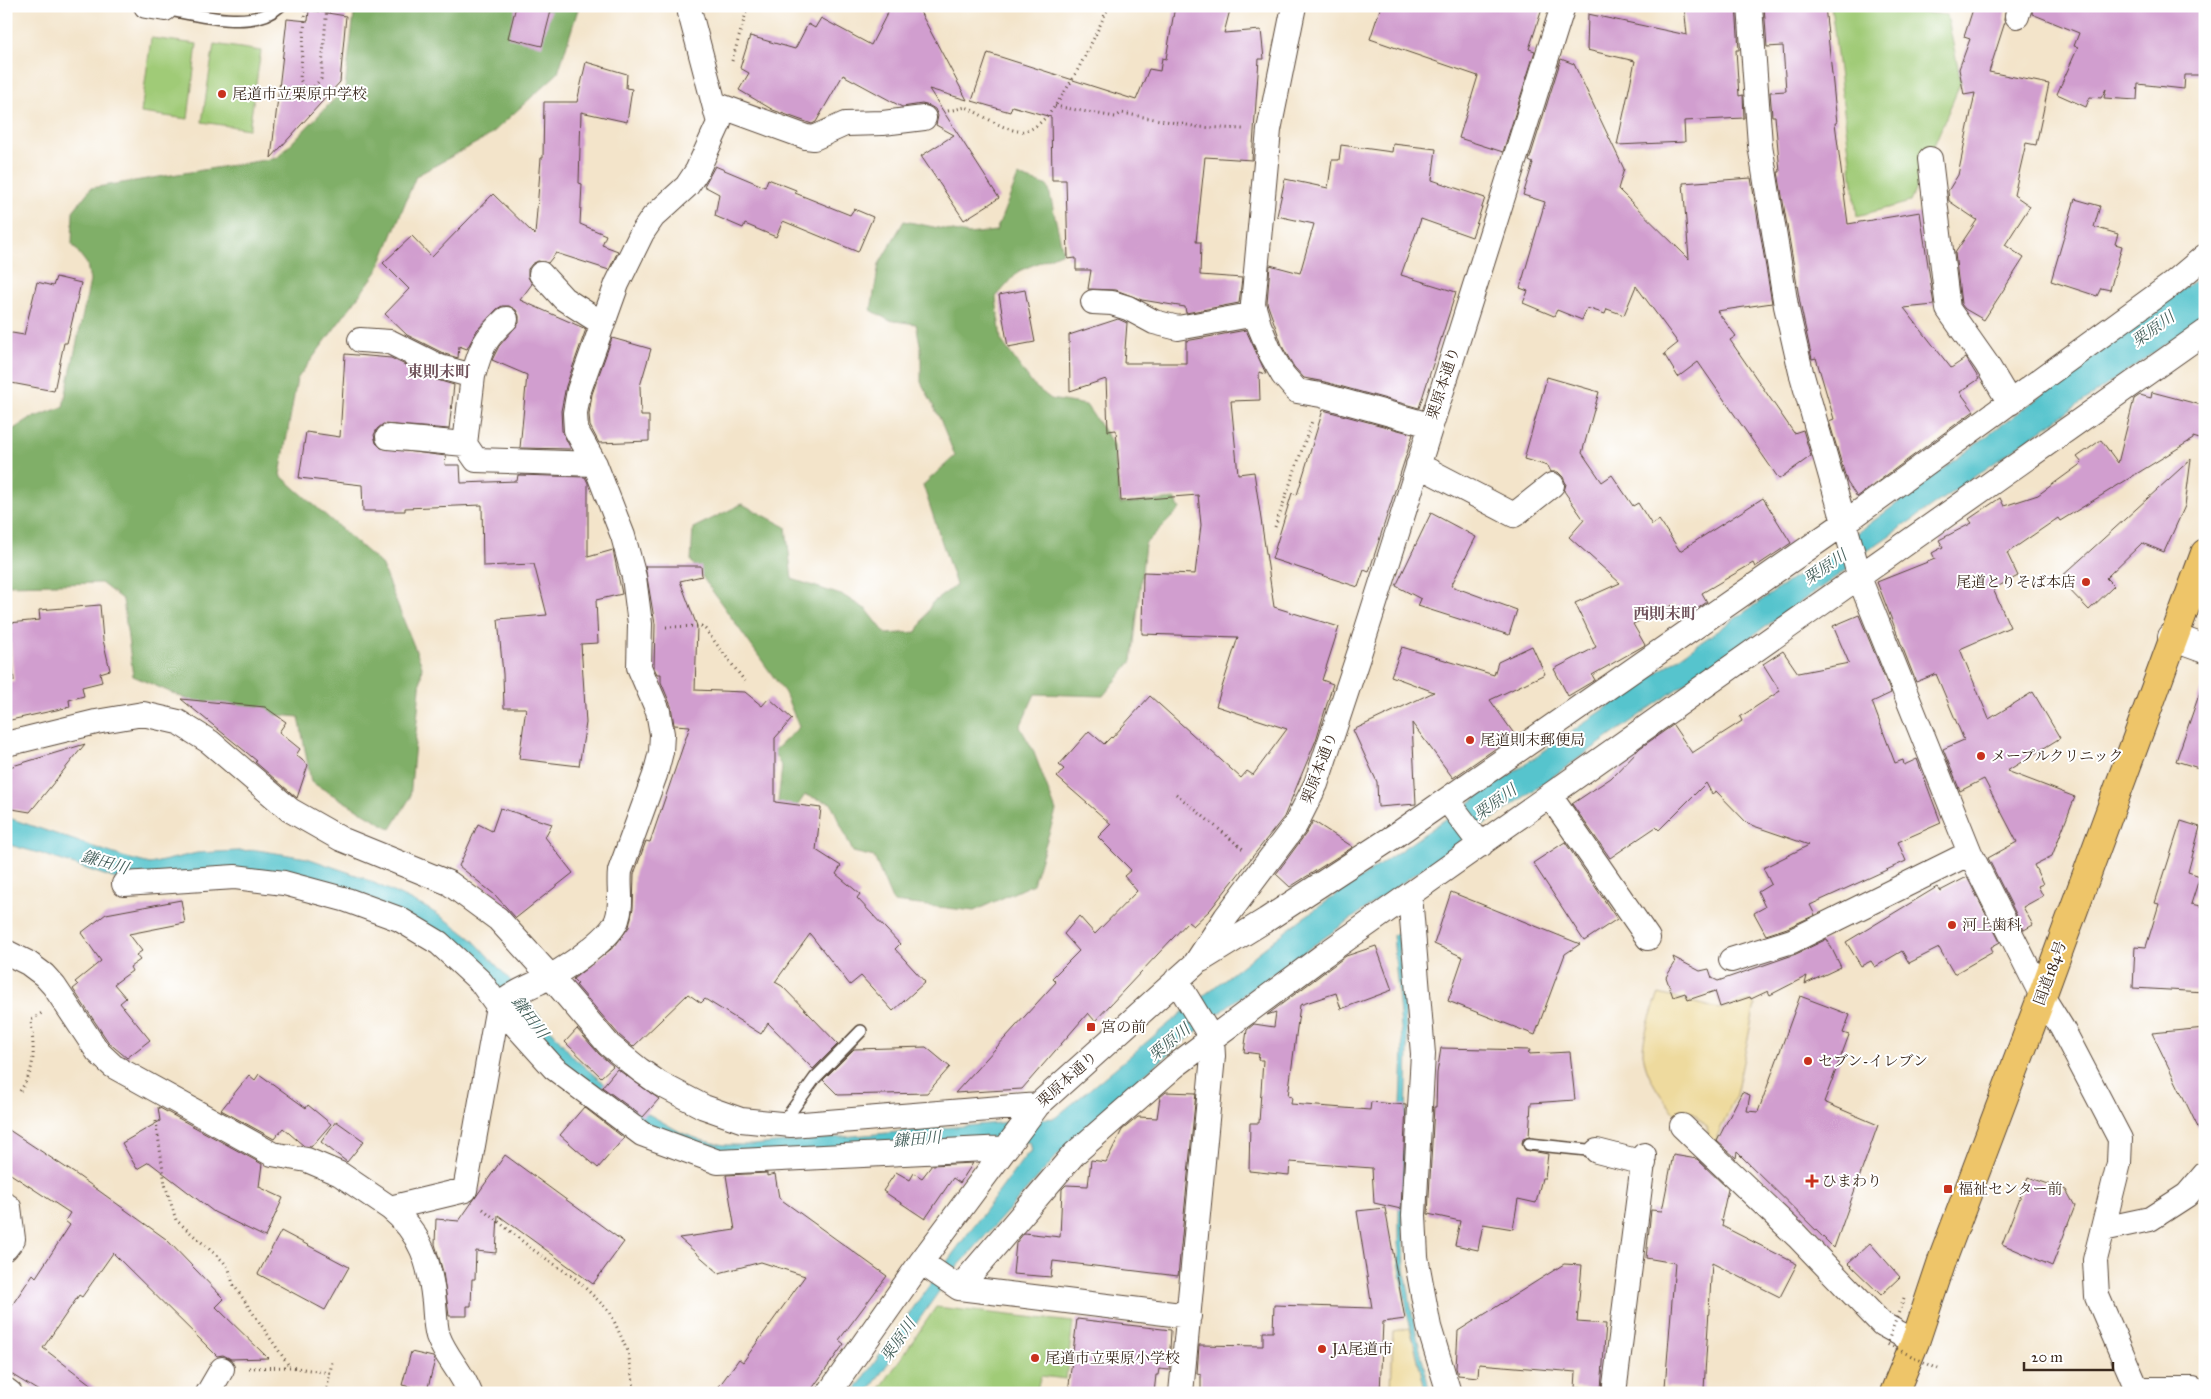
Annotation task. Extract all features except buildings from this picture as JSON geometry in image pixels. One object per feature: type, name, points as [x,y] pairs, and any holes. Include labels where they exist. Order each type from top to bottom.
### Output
[{"type":"highway","name":"国道184号","points":[[1894,1393],[1915,1342],[1943,1258],[2042,996],[2172,637],[2205,553]]},
{"type":"street","points":[[1294,6],[1269,130],[1253,304],[1256,314],[1271,354],[1283,375],[1297,391],[1322,395],[1430,424]]},
{"type":"street","name":"栗原本通り","points":[[829,1393],[941,1276],[1006,1148],[1034,1109],[1195,964],[1226,917],[1296,824],[1316,784],[1563,6]]},
{"type":"street","points":[[1750,6],[1760,145],[1786,306],[1800,372],[1862,585],[1970,853],[2042,996],[2062,1028],[2120,1140],[2119,1163],[2095,1260],[2096,1296],[2134,1391],[2193,1389],[2202,1393]]},
{"type":"street","points":[[390,1208],[465,1190],[508,999],[550,976],[598,943],[616,922],[621,899],[618,885],[620,871],[656,775],[661,752],[662,734],[658,711],[639,667],[640,627],[634,577],[623,536],[595,464],[576,430],[575,413],[579,390],[617,284],[642,233],[653,217],[687,186],[697,171],[719,123],[690,13]]},
{"type":"street","points":[[715,104],[806,137],[814,138],[845,124],[883,123],[924,118]]},
{"type":"street","points":[[1930,159],[1948,308],[1986,363],[2010,403]]},
{"type":"street","points":[[1195,964],[1450,803],[1845,529],[2010,403],[2172,284],[2205,256]]},
{"type":"street","points":[[542,274],[564,299],[603,324]]},
{"type":"street","points":[[1093,302],[1112,303],[1128,308],[1154,322],[1178,328],[1256,314]]},
{"type":"street","points":[[506,319],[491,332],[482,346],[473,376],[465,444],[476,460],[595,464]]},
{"type":"street","points":[[941,1276],[1209,1034],[1410,895],[1478,842],[1550,796],[1859,572],[2205,332]]},
{"type":"street","points":[[360,340],[390,342],[440,367],[473,376]]},
{"type":"street","points":[[388,437],[465,444]]},
{"type":"street","points":[[1418,465],[1514,515],[1552,485]]},
{"type":"street","points":[[2172,637],[2205,649]]},
{"type":"street","points":[[6,744],[96,722],[143,714],[178,722],[210,742],[290,810],[341,839],[449,883],[498,919],[609,1045],[660,1084],[704,1107],[741,1120],[782,1124],[1034,1109]]},
{"type":"street","points":[[1550,796],[1648,938]]},
{"type":"street","points":[[1450,803],[1478,842]]},
{"type":"street","points":[[1731,960],[1792,941],[1970,853]]},
{"type":"street","points":[[124,884],[235,877],[284,883],[347,900],[399,920],[438,943],[481,982],[508,999],[554,1068],[642,1134],[718,1162],[1006,1148]]},
{"type":"street","points":[[1410,895],[1423,1054],[1414,1215],[1416,1258],[1430,1328],[1449,1393]]},
{"type":"street","points":[[6,952],[28,963],[44,975],[54,986],[98,1052],[113,1066],[272,1154],[307,1160],[340,1174],[390,1208],[408,1223],[426,1256],[431,1275],[438,1335],[464,1376],[470,1393]]},
{"type":"street","points":[[1176,980],[1209,1034],[1213,1056],[1181,1393]]},
{"type":"street","points":[[1682,1126],[1797,1236],[1882,1324],[1915,1342]]},
{"type":"street","points":[[1597,1151],[1644,1159],[1614,1393]]},
{"type":"street","points":[[2103,1229],[2150,1219],[2187,1195],[2205,1174]]},
{"type":"street","points":[[6,1205],[9,1207],[13,1239],[6,1248]]},
{"type":"street","points":[[941,1276],[1189,1316]]},
{"type":"street","points":[[208,1393],[222,1369]]},
{"type":"street","points":[[6,1390],[10,1393]]},
{"type":"lane","points":[[156,8],[229,20],[255,17],[276,10],[280,6]]},
{"type":"lane","points":[[782,1124],[815,1078],[861,1031]]},
{"type":"lane","points":[[1529,1144],[1597,1151]]},
{"type":"path","points":[[306,6],[300,78],[307,94],[321,79],[327,6]]},
{"type":"path","points":[[715,104],[730,66],[748,6]]},
{"type":"path","points":[[924,118],[966,107],[1010,130],[1026,131],[1038,125],[1067,90],[1109,6]]},
{"type":"path","points":[[1054,106],[1115,117],[1122,113],[1198,127],[1269,130]]},
{"type":"path","points":[[1275,527],[1322,395]]},
{"type":"path","points":[[640,627],[701,626],[705,628],[747,684]]},
{"type":"path","points":[[1176,794],[1263,867]]},
{"type":"path","points":[[20,1091],[27,1081],[33,1065],[31,1020],[42,1012],[44,975]]},
{"type":"path","points":[[152,1089],[165,1184],[176,1220],[229,1269],[233,1284],[290,1367]]},
{"type":"path","points":[[465,1190],[493,1219],[576,1279],[610,1312],[628,1352],[635,1393]]},
{"type":"path","points":[[1904,1298],[1887,1344],[1938,1369]]},
{"type":"path","points":[[326,1393],[332,1362]]},
{"type":"path","points":[[222,1369],[290,1367],[330,1373]]},
{"type":"green space","points":[[355,6],[579,6],[558,73],[489,136],[416,176],[378,270],[297,379],[280,475],[381,564],[422,666],[410,798],[391,829],[311,782],[299,717],[207,708],[133,676],[123,600],[101,583],[6,585],[6,434],[29,419],[63,407],[90,281],[87,264],[72,244],[73,211],[91,188],[277,158],[345,88]]},
{"type":"green space","points":[[1831,6],[1858,6],[1947,15],[1961,82],[1910,202],[1857,216]]},
{"type":"green space","points":[[151,38],[197,44],[188,119],[141,113]]},
{"type":"green space","points":[[214,44],[261,51],[249,129],[202,122]]},
{"type":"green space","points":[[1018,176],[1048,186],[1063,252],[1019,271],[996,297],[1001,340],[1033,385],[1051,399],[1086,405],[1114,445],[1120,504],[1175,499],[1180,509],[1145,544],[1132,661],[1103,696],[1035,694],[1020,727],[1033,750],[1056,811],[1033,884],[974,911],[893,902],[874,857],[853,852],[831,803],[805,795],[790,816],[777,810],[782,767],[773,752],[799,727],[785,693],[691,561],[693,528],[742,504],[786,527],[792,579],[844,596],[867,610],[886,634],[917,632],[932,603],[956,585],[923,485],[955,456],[940,419],[921,382],[921,349],[916,324],[888,320],[871,310],[879,264],[904,221],[968,234],[996,231]]},
{"type":"green space","points":[[936,1307],[1073,1322],[1066,1379],[1041,1376],[1036,1393],[877,1393]]},
{"type":"sand","points":[[1659,994],[1719,1009],[1751,1001],[1755,1005],[1736,1095],[1714,1143],[1709,1138],[1707,1127],[1693,1112],[1684,1122],[1677,1115],[1664,1100],[1648,1072],[1643,1047],[1648,1023]]},
{"type":"sand","points":[[1410,1328],[1426,1393],[1391,1393],[1393,1331]]},
{"type":"water","points":[[2205,273],[2205,317],[1867,551],[1847,569],[1229,1005],[1136,1081],[1066,1146],[952,1273],[867,1393],[853,1393],[923,1294],[1027,1154],[1032,1151],[1030,1142],[767,1161],[689,1149],[567,1075],[481,966],[445,935],[337,885],[116,879],[6,844],[6,817],[123,857],[150,864],[197,853],[257,850],[307,858],[359,876],[427,908],[451,923],[473,940],[511,981],[574,1058],[605,1084],[643,1111],[682,1133],[704,1141],[724,1145],[753,1145],[1055,1118],[1184,1011],[1300,920],[1840,546]]},
{"type":"water","points":[[1398,933],[1408,1050],[1403,1224],[1405,1269],[1413,1319],[1430,1393],[1426,1393],[1408,1316],[1399,1261],[1399,1160],[1403,1050],[1393,935]]},
{"type":"place","name":"尾道市立栗原中学校","points":[[222,94]]},
{"type":"place","name":"尾道とりそば本店","points":[[2086,582]]},
{"type":"place","name":"尾道則末郵便局","points":[[1470,740]]},
{"type":"place","name":"メープルクリニック","points":[[1981,756]]},
{"type":"place","name":"河上歯科","points":[[1952,925]]},
{"type":"place","name":"宮の前","points":[[1091,1027]]},
{"type":"place","name":"セブン-イレブン","points":[[1808,1061]]},
{"type":"place","name":"ひまわり","points":[[1812,1181]]},
{"type":"place","name":"福祉センター前","points":[[1948,1189]]},
{"type":"place","name":"JA尾道市","points":[[1322,1349]]},
{"type":"place","name":"尾道市立栗原小学校","points":[[1035,1358]]},
{"type":"district","name":"東則末町","points":[[439,371]]},
{"type":"district","name":"西則末町","points":[[1665,613]]},
{"type":"water label","name":"栗原川","points":[[2153,329]]},
{"type":"water label","name":"栗原川","points":[[1825,567]]},
{"type":"water label","name":"栗原川","points":[[1495,802]]},
{"type":"water label","name":"鎌田川","points":[[105,862]]},
{"type":"water label","name":"鎌田川","points":[[530,1017]]},
{"type":"water label","name":"栗原川","points":[[1169,1042]]},
{"type":"water label","name":"鎌田川","points":[[917,1139]]},
{"type":"water label","name":"栗原川","points":[[898,1340]]}]
